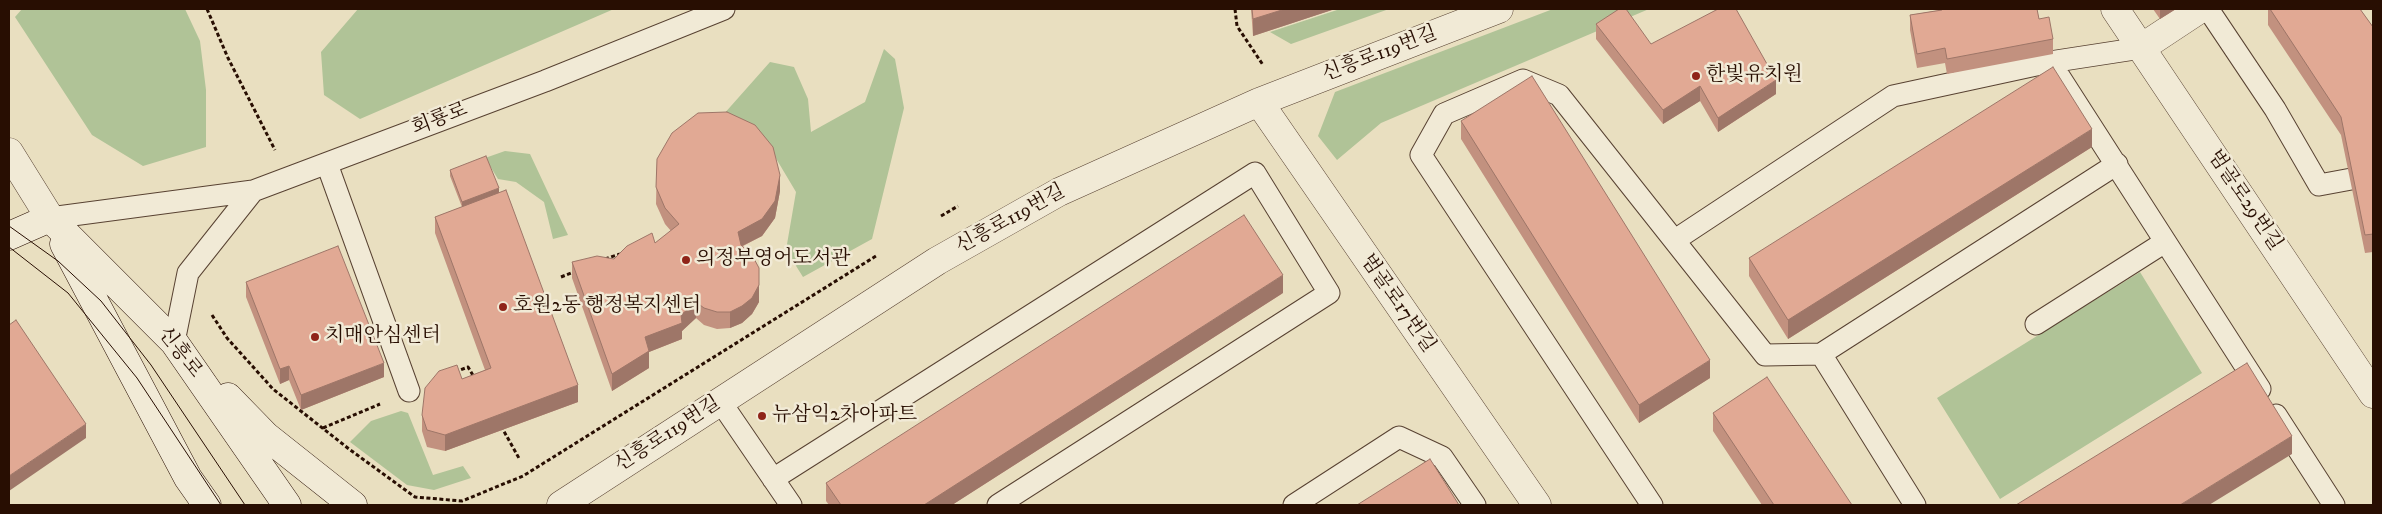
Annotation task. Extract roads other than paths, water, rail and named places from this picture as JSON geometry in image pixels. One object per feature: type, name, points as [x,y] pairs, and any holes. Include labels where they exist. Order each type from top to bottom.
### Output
[{"type":"street","name":"신흥로119번길","points":[[561,505],[936,262],[1059,192],[1258,102],[1499,9]]},
{"type":"street","name":"범골로29번길","points":[[2115,9],[2373,394]]},
{"type":"street","points":[[2141,48],[2200,9]]},
{"type":"street","name":"범골로17번길","points":[[1258,102],[1537,505]]},
{"type":"street","name":"신흥로","points":[[9,152],[50,218],[188,478],[207,505]]},
{"type":"street","points":[[9,236],[50,218]]},
{"type":"street","name":"신흥로","points":[[50,218],[174,342],[287,505]]},
{"type":"street","points":[[174,342],[266,436],[352,505]]},
{"type":"lane","name":"회룡로","points":[[50,218],[253,191],[545,81],[724,9]]},
{"type":"lane","points":[[2208,9],[2275,109],[2319,185],[2373,175]]},
{"type":"lane","points":[[1675,240],[1893,96],[2050,62],[2141,48]]},
{"type":"lane","points":[[2050,62],[2334,505]]},
{"type":"lane","points":[[1652,505],[1421,155],[1444,114],[1523,80],[1559,95],[1765,355],[1821,354],[2117,164]]},
{"type":"lane","points":[[327,164],[409,391]]},
{"type":"lane","points":[[773,479],[1255,173],[1329,293],[998,505]]},
{"type":"lane","points":[[174,342],[188,273],[253,191]]},
{"type":"lane","points":[[2036,324],[2166,242]]},
{"type":"lane","points":[[1821,354],[1916,505]]},
{"type":"lane","points":[[720,401],[791,505]]},
{"type":"lane","points":[[1294,505],[1399,437],[1442,457],[1476,505]]},
{"type":"tram line","points":[[9,226],[58,261],[101,301],[151,365],[245,505]]},
{"type":"tram line","points":[[9,247],[68,293],[137,378],[221,505]]},
{"type":"place","name":"한빛유치원","points":[[1696,76]]},
{"type":"place","name":"의정부영어도서관","points":[[686,260]]},
{"type":"place","name":"호원2동 행정복지센터","points":[[503,307]]},
{"type":"place","name":"치매안심센터","points":[[315,337]]},
{"type":"place","name":"뉴삼익2차아파트","points":[[762,416]]}]
